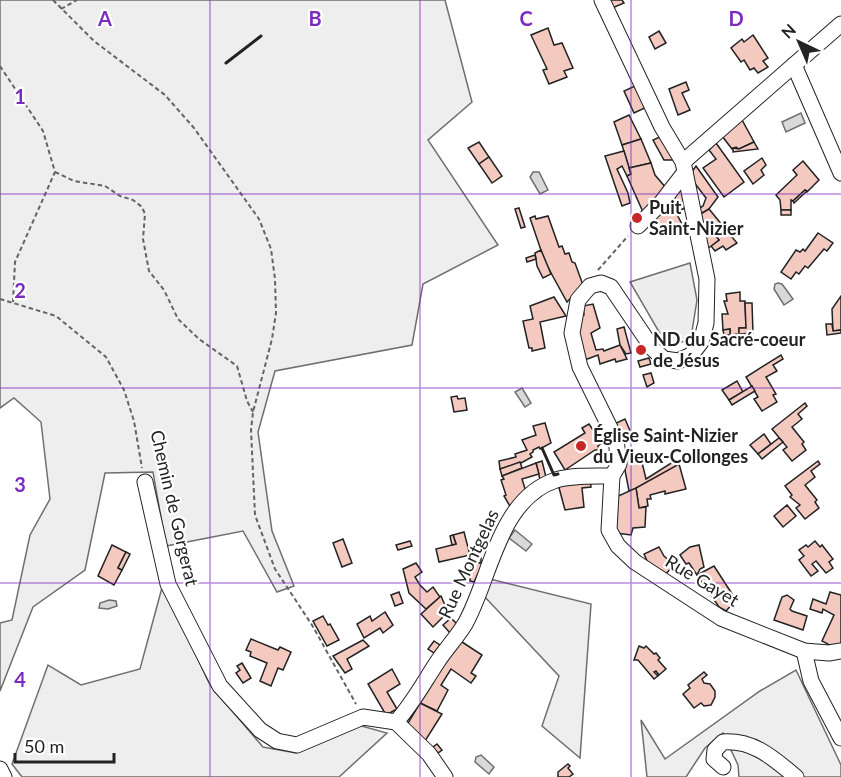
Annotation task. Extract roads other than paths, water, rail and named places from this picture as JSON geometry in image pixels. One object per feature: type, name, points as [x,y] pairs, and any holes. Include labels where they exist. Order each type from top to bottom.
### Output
[{"type":"street","points":[[602,0],[662,127],[684,167]]},
{"type":"street","points":[[638,226],[661,203],[684,167],[841,24]]},
{"type":"street","points":[[794,65],[841,173]]},
{"type":"street","name":"Rue Gayet","points":[[684,167],[706,279],[706,323],[701,342],[691,356],[678,361],[664,359],[653,349],[611,287],[601,283],[590,286],[578,300],[572,333],[580,367],[616,440],[619,464],[612,476],[609,530],[618,546],[635,562],[721,618],[804,651],[829,653],[841,651]]},
{"type":"street","name":"Rue Montgelas","points":[[396,722],[408,709],[465,623],[493,553],[516,511],[534,493],[556,480],[612,476]]},
{"type":"street","name":"Chemin de Gorgerat","points":[[145,482],[168,585],[220,686],[260,730],[277,741],[297,745],[363,717],[396,722]]},
{"type":"street","points":[[804,651],[811,681],[841,738]]},
{"type":"street","points":[[396,722],[429,754],[445,777]]},
{"type":"street","points":[[723,767],[714,759],[716,750],[723,742],[737,741],[751,744],[795,777]]},
{"type":"street","points":[[0,769],[4,777]]},
{"type":"place","name":"Puit Saint-Nizier","points":[[637,218]]},
{"type":"place","name":"ND du Sacré-coeur de Jésus","points":[[641,350]]},
{"type":"place","name":"Église Saint-Nizier du Vieux-Collonges","points":[[581,446]]}]
